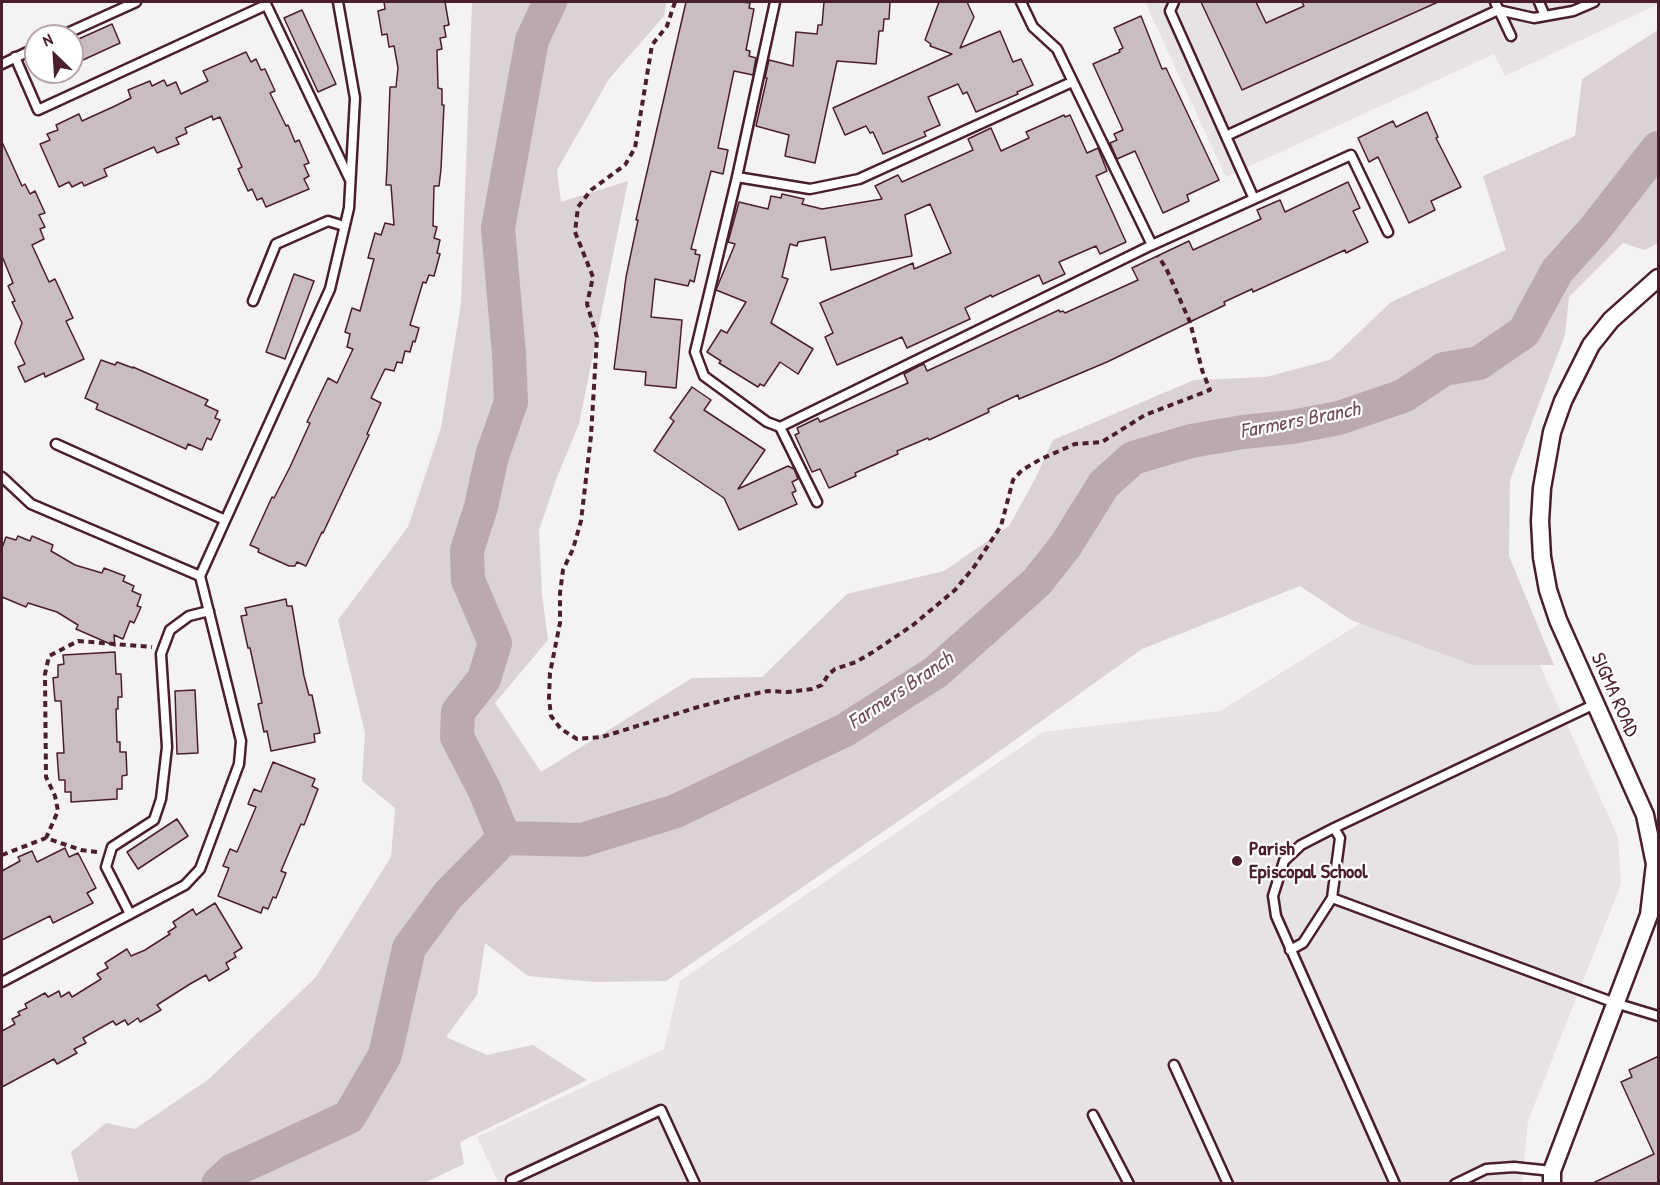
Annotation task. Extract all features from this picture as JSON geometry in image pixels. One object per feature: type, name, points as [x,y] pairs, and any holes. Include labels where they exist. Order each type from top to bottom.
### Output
[{"type":"street","name":"SIGMA ROAD","points":[[1552,1177],[1649,915],[1655,864],[1645,814],[1558,620],[1548,590],[1542,557],[1540,521],[1546,460],[1563,401],[1591,345],[1611,320],[1659,278]]},
{"type":"lane","points":[[84,26],[136,2]]},
{"type":"lane","points":[[2,982],[185,885],[200,869],[239,764],[241,741],[200,576],[330,289],[349,208],[355,99],[338,2]]},
{"type":"lane","points":[[775,2],[737,177],[695,352],[704,376],[767,422],[780,427],[818,502]]},
{"type":"lane","points":[[1021,2],[1033,27],[1057,49],[1152,245]]},
{"type":"lane","points":[[1174,2],[1170,11],[1254,199]]},
{"type":"lane","points":[[1539,2],[1545,16]]},
{"type":"lane","points":[[1226,136],[1496,6],[1534,18],[1574,11],[1594,2]]},
{"type":"lane","points":[[15,57],[38,110],[266,3],[350,181]]},
{"type":"lane","points":[[1496,6],[1511,36]]},
{"type":"lane","points":[[2,64],[24,53]]},
{"type":"lane","points":[[737,177],[810,189],[859,179],[1072,82]]},
{"type":"lane","points":[[780,427],[1152,245],[1351,154],[1388,232]]},
{"type":"lane","points":[[253,301],[276,244],[328,221],[344,226]]},
{"type":"lane","points":[[56,444],[225,520]]},
{"type":"lane","points":[[2,477],[31,504],[200,576]]},
{"type":"lane","points":[[130,914],[106,867],[112,847],[154,820],[161,799],[167,747],[161,654],[170,630],[189,616],[209,611]]},
{"type":"lane","points":[[1395,1184],[1276,916],[1273,896],[1284,861],[1301,845],[1334,828],[1595,704]]},
{"type":"lane","points":[[1290,950],[1304,943],[1332,898],[1340,838],[1334,828]]},
{"type":"lane","points":[[1332,898],[1616,1003],[1659,1016]]},
{"type":"lane","points":[[1174,1065],[1228,1184]]},
{"type":"lane","points":[[513,1184],[511,1180],[661,1110],[695,1184]]},
{"type":"lane","points":[[1093,1114],[1129,1184]]},
{"type":"lane","points":[[1455,1184],[1486,1169],[1514,1167],[1552,1177]]},
{"type":"path","points":[[675,2],[667,26],[652,45],[635,148],[626,165],[591,190],[578,207],[575,232],[593,277],[587,304],[597,337],[593,414],[581,521],[573,549],[562,570],[560,623],[550,673],[549,698],[551,716],[561,729],[577,739],[602,737],[729,699],[768,692],[812,689],[822,685],[828,675],[836,669],[856,662],[905,631],[955,590],[974,567],[1000,526],[1013,480],[1022,470],[1075,444],[1102,442],[1145,415],[1210,390],[1202,370],[1190,322],[1166,268],[1152,245]]},
{"type":"path","points":[[46,838],[58,811],[55,796],[46,777],[45,674],[49,657],[78,641],[163,648]]},
{"type":"path","points":[[2,855],[46,838],[81,850],[110,854]]},
{"type":"shaded area","points":[[472,2],[666,2],[664,16],[609,79],[557,170],[561,202],[628,181],[579,424],[557,477],[539,530],[542,594],[548,640],[495,703],[541,772],[692,678],[762,677],[847,594],[944,571],[1009,526],[1053,440],[1194,380],[1266,377],[1330,360],[1391,302],[1506,250],[1483,176],[1575,136],[1582,79],[1658,30],[1658,243],[1645,250],[1623,243],[1569,297],[1565,335],[1510,480],[1509,556],[1554,665],[1473,665],[1351,620],[1300,586],[1142,649],[980,765],[666,981],[595,982],[528,976],[485,943],[477,995],[446,1037],[487,1055],[533,1045],[587,1080],[460,1142],[464,1164],[424,1183],[79,1183],[71,1152],[106,1123],[135,1129],[209,1079],[315,978],[391,857],[395,808],[362,781],[365,733],[338,620],[408,527],[441,428],[461,303]]},
{"type":"shaded area","points":[[1145,2],[1658,2],[1658,4],[1505,76],[1494,54],[1226,177]]},
{"type":"shaded area","name":"Parish Episcopal School","points":[[1485,545],[1618,837],[1621,884],[1528,1121],[1522,1183],[499,1184],[477,1137],[664,1049],[680,981],[1043,732],[1220,711]]},
{"type":"building","points":[[384,2],[445,2],[449,25],[444,26],[446,37],[440,38],[442,49],[437,50],[438,88],[442,89],[442,105],[444,105],[441,169],[439,186],[434,186],[433,226],[437,227],[434,238],[440,240],[437,253],[440,254],[434,276],[429,275],[426,283],[423,282],[410,325],[419,328],[415,342],[413,341],[410,352],[405,351],[402,363],[397,362],[394,371],[385,369],[371,398],[381,403],[367,434],[369,435],[323,533],[306,566],[297,562],[295,566],[289,566],[258,552],[259,549],[250,545],[272,497],[274,498],[290,467],[310,423],[307,422],[328,378],[337,383],[353,349],[347,347],[350,334],[345,332],[352,308],[360,311],[374,259],[368,258],[375,233],[381,235],[385,223],[394,225],[391,185],[386,185],[390,87],[396,87],[398,68],[394,46],[389,47],[387,34],[382,35],[378,11],[385,9]]},
{"type":"building","points":[[686,2],[750,3],[749,8],[754,9],[746,50],[750,51],[749,56],[756,58],[753,75],[734,71],[718,148],[728,150],[723,174],[711,171],[691,249],[696,250],[695,254],[700,255],[694,282],[690,280],[688,286],[655,279],[651,317],[682,320],[676,388],[645,385],[646,372],[614,369],[626,277],[638,220],[636,220]]},
{"type":"building","points":[[824,2],[890,2],[889,19],[884,19],[883,31],[879,31],[876,64],[837,61],[815,163],[785,156],[789,135],[756,126],[769,60],[793,66],[796,32],[817,34],[818,25],[822,25]]},
{"type":"building","points":[[939,2],[967,2],[974,17],[960,48],[1000,31],[1013,62],[1021,59],[1033,85],[976,112],[967,92],[963,94],[958,84],[928,97],[940,125],[924,132],[926,136],[883,154],[873,132],[870,133],[866,126],[845,135],[833,108],[952,54],[930,46],[931,44],[925,40]]},
{"type":"building","points":[[1201,2],[1256,2],[1266,23],[1304,6],[1302,2],[1438,2],[1242,90]]},
{"type":"building","points":[[302,10],[336,84],[318,92],[284,18]]},
{"type":"building","points":[[1141,16],[1162,69],[1166,68],[1219,180],[1187,195],[1189,201],[1163,213],[1135,151],[1117,159],[1110,143],[1117,140],[1114,134],[1123,130],[1093,64],[1120,52],[1119,50],[1123,48],[1114,28]]},
{"type":"building","points":[[112,24],[120,43],[84,60],[84,37]]},
{"type":"building","points":[[246,52],[251,62],[256,59],[261,70],[265,69],[275,91],[270,93],[295,142],[299,140],[309,163],[304,165],[309,176],[304,179],[309,189],[266,207],[262,198],[257,200],[252,189],[248,191],[238,169],[242,167],[220,117],[213,120],[212,116],[185,128],[187,133],[176,138],[179,144],[157,153],[154,147],[104,169],[107,176],[84,186],[82,182],[72,187],[69,182],[59,187],[40,144],[50,140],[47,134],[58,130],[56,125],[79,114],[82,121],[115,106],[131,98],[128,90],[150,81],[152,86],[164,80],[167,86],[176,82],[181,94],[208,81],[203,71]]},
{"type":"building","points":[[1427,112],[1438,137],[1436,138],[1461,187],[1431,201],[1435,210],[1409,223],[1378,157],[1369,162],[1358,138],[1393,121],[1396,127]]},
{"type":"building","points":[[1064,115],[1065,117],[1070,115],[1087,153],[1098,148],[1107,171],[1096,176],[1126,242],[1100,254],[1096,246],[1059,262],[1065,274],[1043,284],[1039,275],[992,297],[991,295],[965,308],[970,319],[907,348],[902,337],[837,365],[825,337],[833,333],[820,303],[913,263],[914,269],[951,253],[930,204],[905,215],[912,256],[831,270],[825,237],[798,242],[797,246],[790,244],[782,277],[788,279],[771,323],[813,349],[798,374],[780,362],[764,386],[760,384],[758,387],[719,363],[721,361],[707,352],[721,330],[727,333],[746,302],[716,290],[735,244],[728,242],[739,202],[768,209],[771,196],[781,198],[782,194],[804,199],[802,204],[822,209],[882,199],[875,186],[898,175],[902,182],[973,150],[968,139],[991,128],[1001,151],[1029,138],[1026,132]]},
{"type":"building","points":[[2,142],[22,186],[25,184],[30,194],[35,191],[45,213],[39,215],[45,227],[40,229],[44,239],[32,245],[49,282],[55,279],[73,318],[66,321],[84,359],[45,377],[44,373],[25,382],[18,367],[25,364],[15,343],[22,323],[12,302],[15,301],[8,286],[13,283],[2,256]]},
{"type":"building","points":[[1348,182],[1360,208],[1353,211],[1368,242],[1346,253],[1345,250],[1253,292],[1252,289],[1224,302],[1225,305],[1107,362],[1019,399],[1018,395],[988,409],[989,412],[929,440],[928,438],[897,451],[898,454],[855,473],[856,476],[829,488],[820,469],[812,472],[795,435],[799,433],[797,428],[818,418],[820,422],[908,383],[904,374],[919,366],[924,364],[927,371],[1059,310],[1065,313],[1138,280],[1132,268],[1189,241],[1193,250],[1261,219],[1257,210],[1280,200],[1285,212]]},
{"type":"building","points":[[294,274],[314,281],[285,359],[266,352]]},
{"type":"building","points":[[101,360],[115,365],[117,362],[133,367],[208,400],[205,405],[218,411],[215,418],[220,420],[211,440],[207,438],[202,450],[188,444],[186,449],[96,409],[98,404],[85,398]]},
{"type":"building","points":[[692,387],[711,400],[704,410],[765,450],[738,489],[788,466],[794,469],[798,479],[792,482],[796,491],[792,493],[797,504],[739,530],[724,498],[654,451],[674,421],[670,418]]},
{"type":"building","points":[[18,536],[30,541],[32,536],[53,545],[51,551],[75,565],[102,573],[104,568],[125,576],[123,581],[134,586],[132,591],[141,595],[137,606],[141,607],[134,623],[130,621],[123,639],[114,635],[115,646],[76,629],[78,625],[57,612],[28,603],[26,607],[2,597],[2,548],[6,537],[16,540]]},
{"type":"building","points":[[286,599],[287,606],[292,606],[304,676],[309,695],[312,695],[320,733],[314,734],[315,742],[271,751],[267,731],[264,732],[258,704],[262,703],[241,616],[247,615],[245,608]]},
{"type":"building","points":[[115,652],[116,674],[121,674],[122,697],[118,697],[118,709],[116,709],[117,742],[120,742],[120,752],[126,752],[127,775],[122,776],[122,789],[117,789],[117,799],[71,802],[71,792],[65,792],[65,780],[59,780],[57,753],[64,753],[61,701],[55,701],[53,678],[58,677],[58,665],[64,664],[63,655]]},
{"type":"building","points":[[195,690],[198,753],[177,754],[175,691]]},
{"type":"building","points":[[273,762],[315,779],[312,786],[318,789],[304,825],[301,824],[281,871],[286,873],[276,898],[273,897],[268,909],[263,907],[261,913],[218,896],[229,868],[223,866],[230,849],[237,852],[256,807],[248,804],[254,789],[261,792]]},
{"type":"building","points":[[177,819],[188,836],[138,869],[127,852]]},
{"type":"building","points":[[65,848],[69,857],[78,853],[96,888],[87,893],[93,903],[53,923],[50,916],[2,940],[2,871],[20,861],[18,857],[32,851],[37,862]]},
{"type":"building","points":[[215,903],[242,948],[234,953],[236,957],[226,963],[229,969],[209,981],[206,975],[190,984],[157,1005],[161,1010],[140,1022],[138,1018],[128,1025],[125,1020],[116,1025],[113,1021],[83,1038],[86,1043],[74,1049],[77,1053],[57,1064],[54,1059],[2,1087],[2,1031],[15,1024],[12,1019],[20,1015],[18,1012],[27,1008],[25,1004],[45,993],[48,997],[59,991],[61,997],[69,992],[72,997],[101,979],[97,974],[108,968],[105,963],[127,949],[131,956],[145,950],[170,934],[168,932],[176,927],[173,922],[193,909],[196,915]]},
{"type":"building","points":[[1659,1056],[1659,1184],[1591,1184],[1654,1154],[1621,1082],[1632,1077],[1629,1070]]},
{"type":"waterway","points":[[504,838],[485,791],[457,737],[458,712],[484,679],[495,643],[468,580],[467,550],[481,507],[492,456],[511,402],[498,228],[532,40],[550,2]]},
{"type":"waterway","name":"Farmers Branch","points":[[218,1184],[232,1171],[349,1117],[385,1055],[409,948],[448,895],[504,838],[582,840],[676,811],[845,730],[936,672],[1037,582],[1066,545],[1104,484],[1133,458],[1191,441],[1339,418],[1403,396],[1444,369],[1479,363],[1524,332],[1557,271],[1594,230],[1658,148]]},
{"type":"place","name":"Parish Episcopal School","points":[[1237,861]]}]
